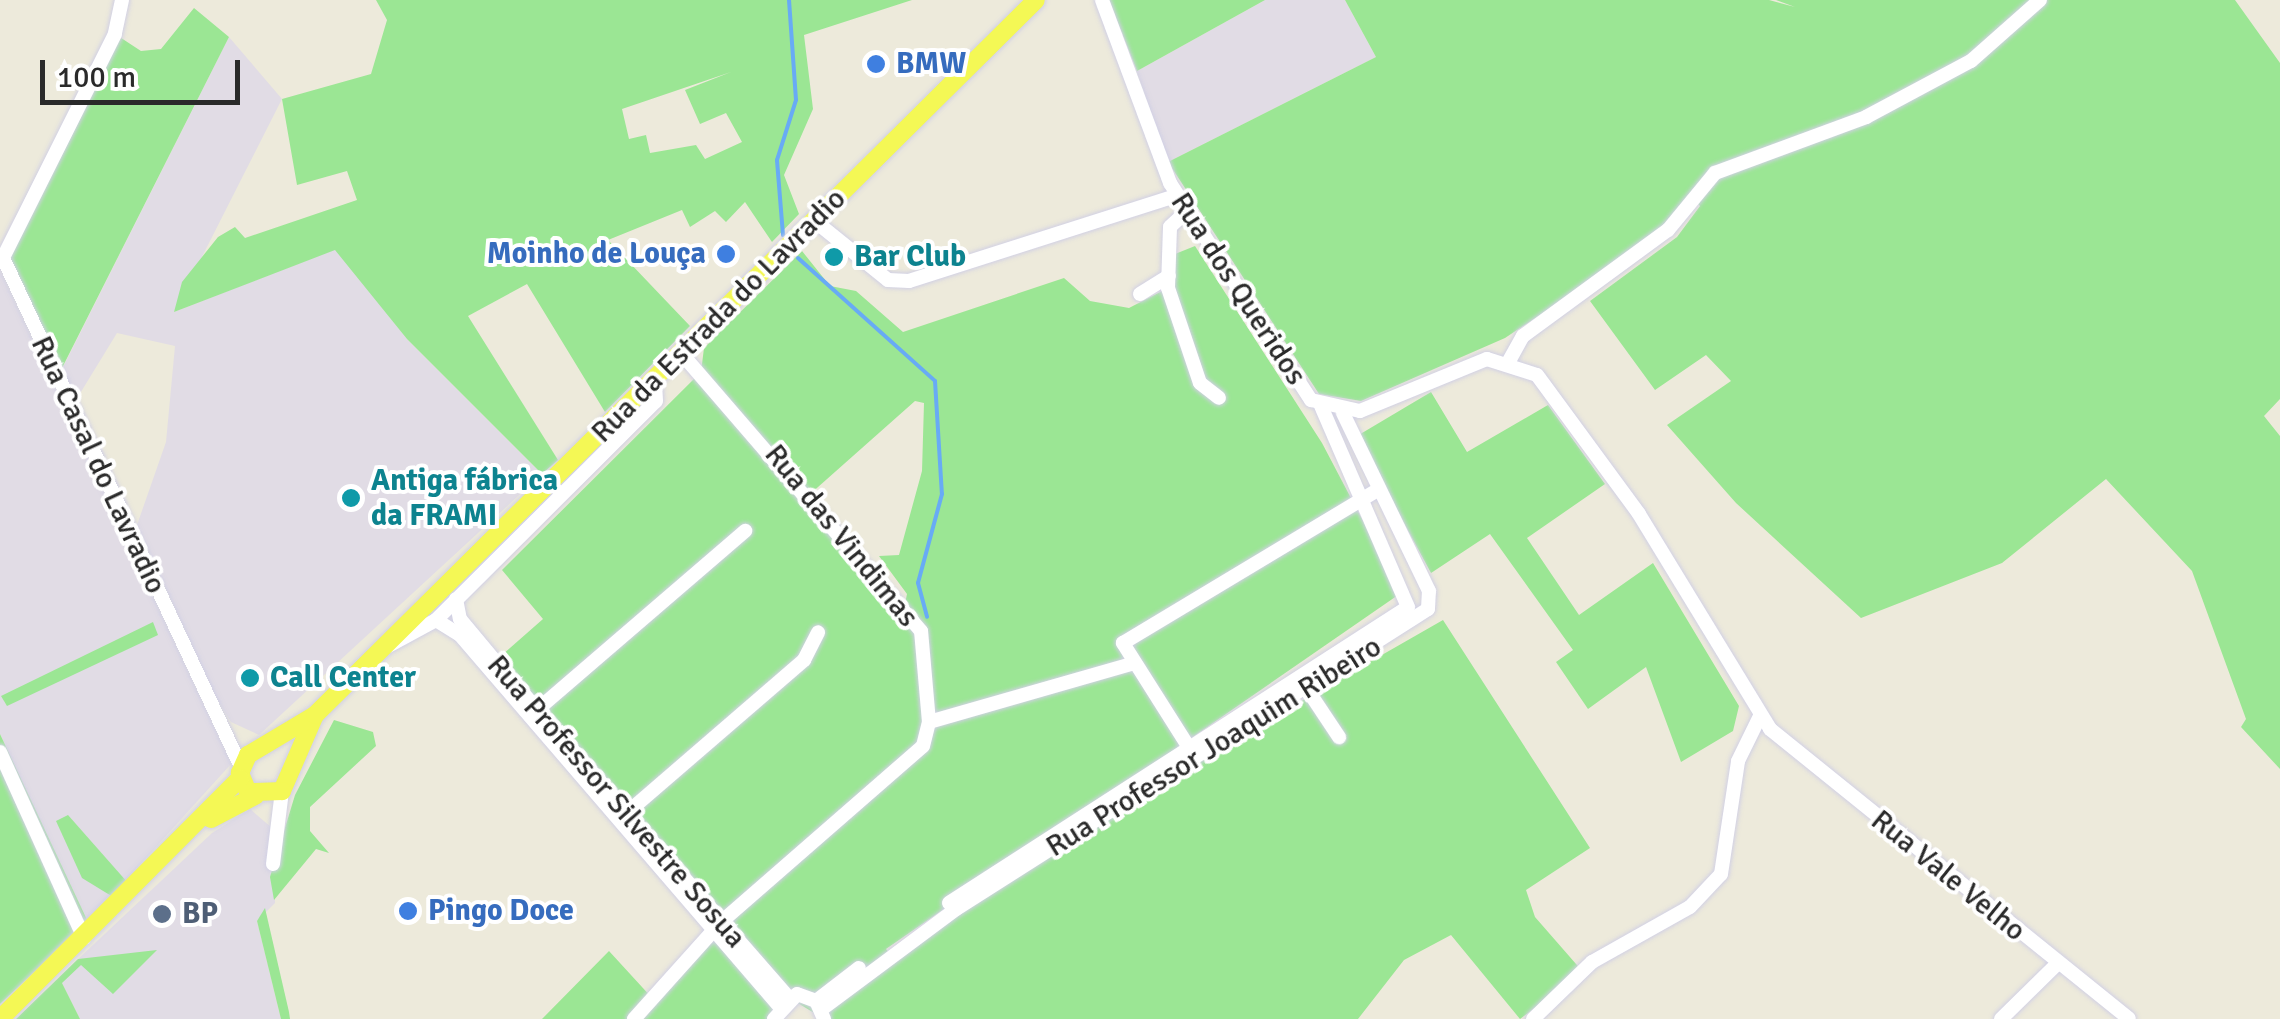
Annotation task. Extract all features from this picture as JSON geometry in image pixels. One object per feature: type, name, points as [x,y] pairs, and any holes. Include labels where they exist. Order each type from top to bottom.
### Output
[{"type":"main road","name":"Rua da Estrada do Lavradio","points":[[259,750],[315,715],[1036,0]]},
{"type":"main road","name":"Rua da Estrada do Lavradio","points":[[286,784],[315,715]]},
{"type":"main road","points":[[0,1018],[206,821],[259,750],[283,757],[286,784],[206,821]]},
{"type":"main road","points":[[240,772],[259,797]]},
{"type":"street","name":"Rua Casal do Lavradio","points":[[122,0],[115,34],[2,258],[228,734],[240,772]]},
{"type":"street","name":"Rua dos Queridos","points":[[1102,0],[1176,196],[1320,406],[1343,413]]},
{"type":"street","points":[[1509,361],[1523,336],[1668,230],[1715,173],[1866,117],[1972,61],[2040,0]]},
{"type":"street","points":[[816,222],[888,280],[909,281],[1176,196]]},
{"type":"street","points":[[1187,212],[1170,227],[1169,276],[1200,383],[1219,398]]},
{"type":"street","points":[[1140,294],[1169,276]]},
{"type":"street","name":"Rua das Vindimas","points":[[682,354],[921,631],[929,722]]},
{"type":"street","points":[[1343,413],[1469,365],[1509,361],[1551,390],[1638,514],[1770,728],[1744,743]]},
{"type":"street","points":[[382,648],[436,620],[656,401],[655,380]]},
{"type":"street","name":"Rua Professor Joaquim Ribeiro","points":[[820,1010],[1188,746],[1408,606],[1357,500],[1320,406]]},
{"type":"street","name":"Rua Professor Joaquim Ribeiro","points":[[820,1010],[956,909],[1308,689],[1428,609],[1343,413]]},
{"type":"street","points":[[1188,746],[1131,664],[1123,642],[1376,490]]},
{"type":"street","points":[[1374,532],[1393,522]]},
{"type":"street","points":[[533,713],[745,532]]},
{"type":"street","name":"Rua Professor Silvestre Sosua","points":[[456,599],[460,619],[533,713],[717,926],[780,1007]]},
{"type":"street","name":"Rua Professor Silvestre Sosua","points":[[436,620],[533,713]]},
{"type":"street","points":[[622,816],[804,660],[818,632]]},
{"type":"street","points":[[634,1019],[717,926],[923,746],[929,722],[1131,664]]},
{"type":"street","points":[[1308,689],[1339,736]]},
{"type":"street","points":[[1533,1019],[1553,1014],[1592,962],[1690,906],[1722,874],[1744,743],[1760,716]]},
{"type":"street","name":"Rua Vale Velho","points":[[1770,728],[2129,1019]]},
{"type":"street","points":[[228,734],[259,750]]},
{"type":"street","points":[[0,752],[84,938]]},
{"type":"street","points":[[273,864],[286,784]]},
{"type":"street","points":[[259,797],[278,823]]},
{"type":"street","points":[[2001,1019],[2058,963]]},
{"type":"street","points":[[780,1007],[820,1010]]},
{"type":"shaded area","points":[[1265,0],[1345,0],[1376,57],[1168,162],[1137,71]]},
{"type":"shaded area","points":[[229,37],[282,99],[174,312],[336,249],[407,339],[542,474],[259,735],[231,722],[216,697],[137,525],[166,442],[175,346],[117,333],[76,400],[61,371]]},
{"type":"shaded area","points":[[0,271],[231,764],[88,922],[0,734]]},
{"type":"shaded area","points":[[250,809],[272,828],[275,903],[257,921],[281,1019],[80,1019],[59,977],[212,833]]},
{"type":"green space","points":[[376,0],[912,0],[804,35],[813,109],[784,175],[799,214],[772,242],[745,202],[726,222],[715,211],[690,227],[682,210],[608,240],[690,326],[605,412],[527,284],[468,316],[558,460],[542,474],[407,339],[335,250],[174,312],[182,282],[218,237],[235,227],[245,238],[357,200],[347,171],[297,185],[282,99],[371,74],[387,20]],"holes":[[[731,72],[685,90],[700,124],[726,113],[742,142],[705,159],[696,145],[650,153],[646,135],[629,139],[622,109]]]},
{"type":"green space","points":[[1109,0],[1265,0],[1137,71]]},
{"type":"green space","points":[[1345,0],[1769,0],[1795,7],[1776,0],[2235,0],[2280,63],[2280,399],[2264,416],[2280,436],[2280,769],[2241,727],[2246,719],[2192,571],[2106,479],[2002,563],[1861,618],[1736,503],[1667,425],[1731,381],[1706,355],[1655,390],[1590,301],[1677,237],[1700,206],[1694,199],[1668,230],[1505,338],[1361,401],[1319,394],[1168,162],[1376,57]]},
{"type":"green space","points":[[194,8],[229,37],[61,370],[3,258],[115,34],[141,51],[161,49]]},
{"type":"green space","points":[[1195,246],[1322,443],[1401,593],[886,949],[891,955],[1162,781],[1443,620],[1590,848],[1526,890],[1535,917],[1583,972],[1520,1019],[1451,935],[1404,960],[1358,1019],[824,1019],[788,997],[495,661],[543,619],[502,570],[701,372],[704,348],[802,251],[830,286],[856,291],[903,332],[1064,278],[1090,301],[1129,308],[1168,288],[1170,256]],"holes":[[[915,401],[924,403],[922,471],[899,555],[879,556],[907,594],[904,608],[809,495]]]},
{"type":"green space","points":[[1431,392],[1467,452],[1548,405],[1605,484],[1527,538],[1579,615],[1653,563],[1739,706],[1733,731],[1681,762],[1646,667],[1588,709],[1556,662],[1573,650],[1490,534],[1431,573],[1357,436]]},
{"type":"green space","points":[[153,622],[158,635],[7,706],[1,696]]},
{"type":"green space","points":[[334,720],[373,732],[376,746],[310,807],[310,831],[329,853],[316,849],[274,900],[270,877],[295,795]]},
{"type":"green space","points":[[0,734],[88,922],[0,1004]]},
{"type":"green space","points":[[68,815],[128,883],[113,897],[82,878],[56,821]]},
{"type":"green space","points":[[265,908],[290,1019],[281,1019],[257,921]]},
{"type":"green space","points":[[713,929],[778,1005],[774,1019],[542,1019],[609,951],[653,999]]},
{"type":"green space","points":[[157,950],[113,994],[81,965],[62,983],[80,1019],[16,1019],[78,959]]},
{"type":"waterway","points":[[783,235],[777,160],[796,100],[789,0]]},
{"type":"waterway","points":[[798,258],[935,381],[942,494],[918,583],[927,617]]},
{"type":"place","name":"BMW","points":[[876,64]]},
{"type":"place","name":"Moinho de Louça","points":[[726,254]]},
{"type":"place","name":"Bar Club","points":[[834,257]]},
{"type":"place","name":"Antiga fábrica da FRAMI","points":[[351,498]]},
{"type":"place","name":"Call Center","points":[[250,678]]},
{"type":"place","name":"Pingo Doce","points":[[408,911]]},
{"type":"place","name":"BP","points":[[162,914]]}]
